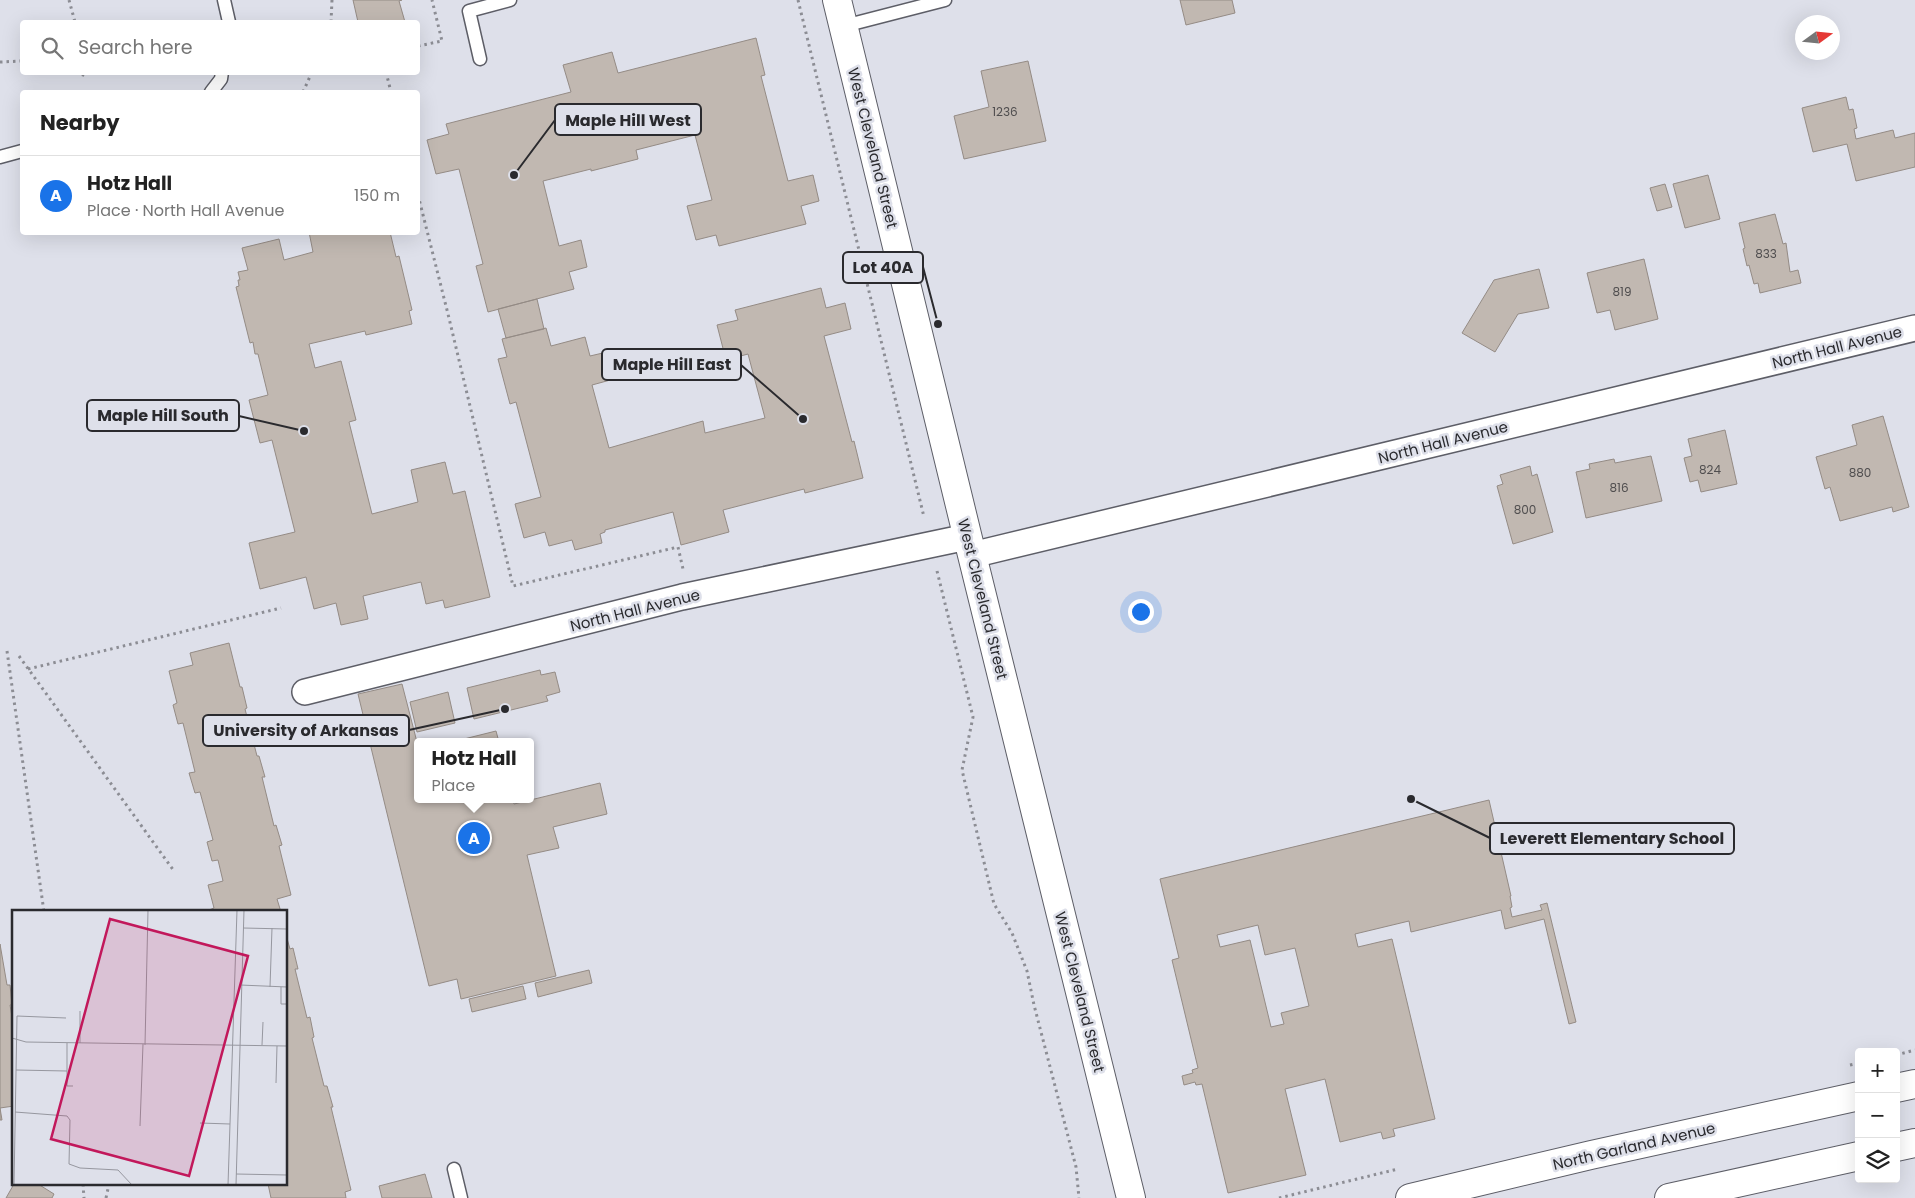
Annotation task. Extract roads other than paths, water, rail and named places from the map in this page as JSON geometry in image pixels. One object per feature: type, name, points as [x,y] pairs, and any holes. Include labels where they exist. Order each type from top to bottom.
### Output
[{"type":"street","name":"West Cleveland Street","points":[[841,13],[1131,1198]]},
{"type":"street","name":"North Hall Avenue","points":[[305,692],[690,596],[931,545],[970,546],[1915,328]]},
{"type":"street","points":[[1900,1087],[1915,1084]]},
{"type":"street","name":"North Garland Avenue","points":[[1410,1198],[1590,1155],[1855,1097]]},
{"type":"street","points":[[1900,1146],[1915,1143]]},
{"type":"street","points":[[1669,1198],[1855,1157]]},
{"type":"lane","points":[[224,0],[229,20]]},
{"type":"lane","points":[[480,59],[469,11],[510,0]]},
{"type":"lane","points":[[841,13],[945,0]]},
{"type":"lane","points":[[212,90],[222,75]]},
{"type":"lane","points":[[0,157],[20,152]]},
{"type":"lane","points":[[454,1169],[461,1198]]},
{"type":"place","name":"Maple Hill West","points":[[514,175]]},
{"type":"place","name":"Lot 40A","points":[[938,324]]},
{"type":"place","name":"Maple Hill East","points":[[803,419]]},
{"type":"place","name":"Maple Hill South","points":[[304,431]]},
{"type":"place","name":"University of Arkansas","points":[[505,709]]},
{"type":"place","name":"Leverett Elementary School","points":[[1411,799]]},
{"type":"place","name":"Hotz Hall","points":[[474,838]]}]
